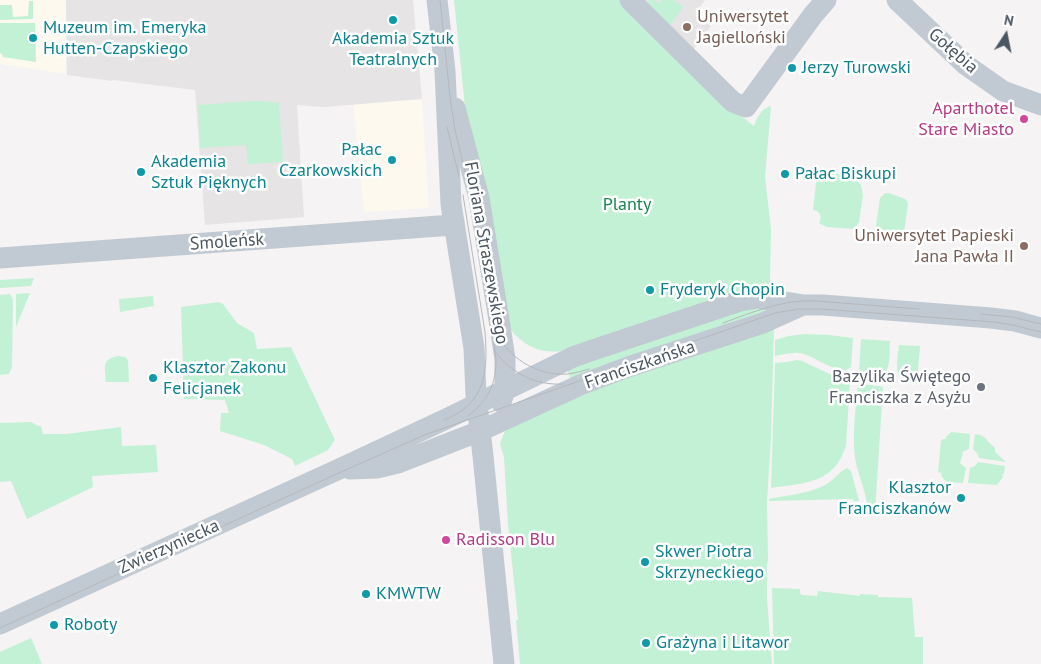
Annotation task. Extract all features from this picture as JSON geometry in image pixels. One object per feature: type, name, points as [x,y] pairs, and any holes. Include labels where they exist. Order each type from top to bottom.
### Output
[{"type":"street","name":"Floriana Straszewskiego","points":[[437,0],[445,71],[453,225],[474,348],[477,403],[504,664]]},
{"type":"street","points":[[630,0],[733,102],[746,107],[812,15],[826,0]]},
{"type":"street","name":"Gołębia","points":[[897,0],[966,65],[1003,91],[1041,105]]},
{"type":"street","name":"Floriana Straszewskiego","points":[[445,71],[479,198],[504,351],[505,390],[500,405],[480,431]]},
{"type":"street","name":"Smoleńsk","points":[[0,258],[453,225]]},
{"type":"street","name":"Franciszkańska","points":[[477,403],[593,350],[740,301],[758,298],[803,305],[1015,321],[1041,328]]},
{"type":"street","name":"Franciszkańska","points":[[480,431],[580,385],[628,367],[763,323],[803,305]]},
{"type":"street","name":"Zwierzyniecka","points":[[0,624],[338,470],[477,403]]},
{"type":"street","name":"Zwierzyniecka","points":[[338,470],[378,468],[398,463],[480,431]]},
{"type":"shaded area","name":"Muzeum im. Emeryka Hutten-Czapskiego","points":[[0,0],[66,0],[66,74],[0,64]]},
{"type":"shaded area","points":[[66,0],[413,0],[422,99],[324,107],[297,105],[304,217],[205,225],[195,90],[67,75]]},
{"type":"shaded area","name":"Uniwersytet Jagielloński","points":[[635,0],[705,0],[695,14],[711,26],[693,50]]},
{"type":"shaded area","points":[[422,99],[429,208],[364,212],[353,104]]},
{"type":"green space","name":"Planty","points":[[454,0],[621,0],[735,111],[754,126],[760,113],[771,106],[765,177],[771,229],[770,279],[774,326],[767,501],[767,599],[772,664],[520,664],[504,457],[500,444],[506,429],[575,395],[562,351],[554,352],[534,348],[516,336],[511,330],[467,126]]},
{"type":"green space","points":[[649,0],[660,3],[662,0],[674,0],[683,7],[669,26],[646,3]]},
{"type":"green space","points":[[29,1],[33,1],[33,19],[0,20],[0,5],[12,5],[13,17],[28,16]]},
{"type":"green space","points":[[0,23],[35,23],[36,62],[3,57],[0,53]]},
{"type":"green space","points":[[252,101],[279,103],[283,162],[248,164],[246,145],[200,148],[198,105]]},
{"type":"green space","points":[[827,170],[857,181],[861,185],[863,195],[859,222],[854,229],[827,227],[819,223],[821,220],[820,215],[817,211],[813,210],[817,175]]},
{"type":"green space","points":[[885,193],[907,201],[904,232],[898,236],[880,233],[877,230],[880,198]]},
{"type":"green space","points":[[34,278],[31,286],[0,288],[0,280]]},
{"type":"green space","points":[[30,293],[16,327],[16,294]]},
{"type":"green space","points":[[10,294],[13,300],[12,367],[9,374],[0,375],[0,295]]},
{"type":"green space","points":[[153,296],[154,306],[120,312],[119,299]]},
{"type":"green space","points":[[219,302],[223,304],[237,323],[254,333],[257,349],[291,347],[335,440],[328,450],[295,466],[292,459],[264,445],[220,431],[221,413],[229,413],[225,400],[184,399],[181,307]]},
{"type":"green space","points":[[805,334],[853,338],[851,367],[846,370],[840,370],[799,353],[775,356],[775,340]]},
{"type":"green space","points":[[861,339],[890,341],[888,366],[880,377],[859,373]]},
{"type":"green space","points":[[899,345],[920,346],[917,384],[904,381],[898,374]]},
{"type":"green space","points":[[119,356],[125,357],[128,360],[129,382],[106,382],[105,364],[109,359]]},
{"type":"green space","points":[[797,360],[836,377],[849,379],[846,445],[841,458],[826,474],[817,479],[795,485],[771,488],[775,363]]},
{"type":"green space","points":[[858,383],[883,387],[875,512],[868,511],[855,458],[854,430]]},
{"type":"green space","points":[[31,422],[41,426],[43,434],[66,434],[121,427],[122,446],[156,445],[158,472],[92,476],[93,487],[27,519],[11,481],[0,482],[0,423]]},
{"type":"green space","points":[[951,432],[970,434],[969,449],[962,452],[960,463],[966,468],[963,483],[946,482],[941,475],[942,473],[938,472],[941,441],[946,439]]},
{"type":"green space","points":[[975,434],[985,438],[995,448],[995,452],[1006,462],[979,458],[973,449]]},
{"type":"green space","points":[[978,462],[1005,466],[1003,477],[997,485],[968,483],[970,468]]},
{"type":"green space","points":[[847,468],[851,471],[859,501],[854,501],[853,499],[769,501],[769,499],[818,488],[828,483]]},
{"type":"green space","points":[[772,588],[800,589],[802,595],[817,596],[818,591],[860,596],[860,594],[878,595],[878,597],[912,598],[915,637],[923,637],[923,664],[774,664]]},
{"type":"green space","points":[[31,638],[42,664],[0,664],[0,652]]},
{"type":"tram line","points":[[440,0],[455,130],[472,200],[496,358],[495,376],[490,391],[481,404],[468,416]]},
{"type":"tram line","points":[[447,127],[459,176]]},
{"type":"tram line","points":[[444,420],[460,412],[473,400],[482,383],[486,363],[485,332],[463,195]]},
{"type":"tram line","points":[[723,323],[780,304],[804,301],[919,309]]},
{"type":"tram line","points":[[0,628],[427,434],[775,313],[799,309],[822,309],[994,322],[1041,332]]},
{"type":"tram line","points":[[981,314],[1012,317],[1041,324]]},
{"type":"tram line","points":[[494,328],[505,346],[512,353],[538,370],[562,374],[589,369]]},
{"type":"tram line","points":[[494,350],[507,365],[524,376],[543,383],[563,384]]},
{"type":"place","name":"Akademia Sztuk Teatralnych","points":[[393,20]]},
{"type":"place","name":"Uniwersytet Jagielloński","points":[[687,27]]},
{"type":"place","name":"Muzeum im. Emeryka Hutten-Czapskiego","points":[[33,38]]},
{"type":"place","name":"Jerzy Turowski","points":[[792,68]]},
{"type":"place","name":"Aparthotel Stare Miasto","points":[[1024,119]]},
{"type":"place","name":"Pałac Czarkowskich","points":[[392,160]]},
{"type":"place","name":"Akademia Sztuk Pięknych","points":[[141,172]]},
{"type":"place","name":"Pałac Biskupi","points":[[785,174]]},
{"type":"place","name":"Uniwersytet Papieski Jana Pawła II","points":[[1024,246]]},
{"type":"place","name":"Fryderyk Chopin","points":[[650,290]]},
{"type":"place","name":"Klasztor Zakonu Felicjanek","points":[[153,378]]},
{"type":"place","name":"Bazylika Świętego Franciszka z Asyżu","points":[[981,387]]},
{"type":"place","name":"Klasztor Franciszkanów","points":[[961,498]]},
{"type":"place","name":"Radisson Blu","points":[[446,540]]},
{"type":"place","name":"Skwer Piotra Skrzyneckiego","points":[[645,562]]},
{"type":"place","name":"KMWTW","points":[[366,594]]},
{"type":"place","name":"Roboty","points":[[54,625]]},
{"type":"place","name":"Grażyna i Litawor","points":[[646,643]]}]
